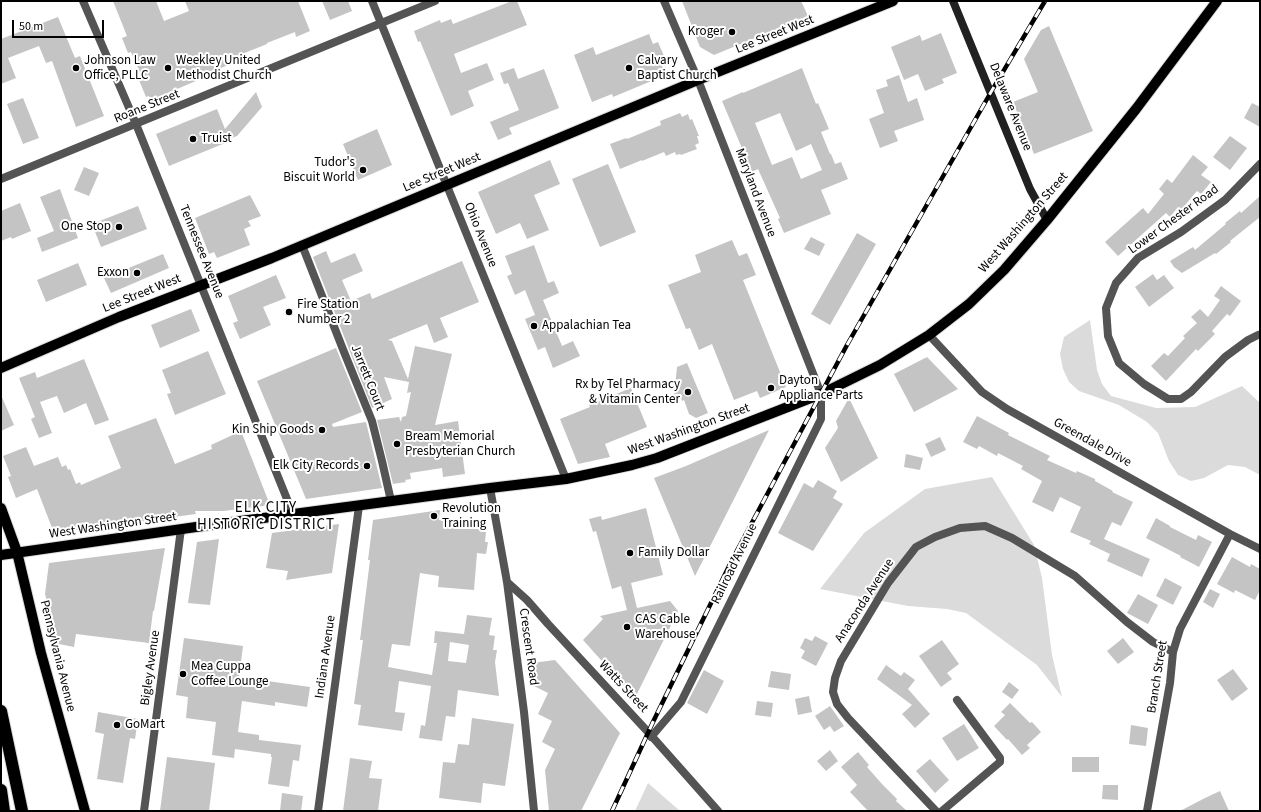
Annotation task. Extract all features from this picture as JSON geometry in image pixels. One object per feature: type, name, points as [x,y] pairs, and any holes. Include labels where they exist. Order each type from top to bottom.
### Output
[{"type":"highway","points":[[1,711],[22,811]]},
{"type":"highway","points":[[1,790],[4,811]]},
{"type":"main road","name":"Lee Street West","points":[[1,368],[119,317],[302,245],[698,80],[893,1]]},
{"type":"main road","name":"Delaware Avenue","points":[[953,1],[1030,189],[1047,220]]},
{"type":"main road","name":"West Washington Street","points":[[1,554],[293,514],[566,479],[632,465],[656,458],[821,394],[880,365],[929,335],[969,304],[1004,270],[1047,220],[1136,109],[1217,1]]},
{"type":"main road","name":"Pennsylvania Avenue","points":[[1,508],[17,552],[41,653],[85,811]]},
{"type":"street","name":"Tennessee Avenue","points":[[84,1],[136,124],[293,514]]},
{"type":"street","name":"Ohio Avenue","points":[[372,1],[566,479]]},
{"type":"street","name":"Roane Street","points":[[1,179],[435,1]]},
{"type":"street","name":"Maryland Avenue","points":[[664,1],[698,80],[821,394]]},
{"type":"street","name":"Lower Chester Road","points":[[1259,334],[1225,357],[1191,392],[1181,399],[1168,399],[1144,384],[1119,362],[1108,336],[1106,308],[1116,283],[1138,258],[1181,232],[1225,200],[1260,164]]},
{"type":"street","name":"Jarrett Court","points":[[302,245],[372,420],[391,501]]},
{"type":"street","name":"Greendale Drive","points":[[929,335],[982,392],[1006,409],[1230,534],[1260,549]]},
{"type":"street","name":"Railroad Avenue","points":[[651,737],[681,702],[800,462],[821,418],[821,394]]},
{"type":"street","name":"Crescent Road","points":[[490,488],[507,582],[524,712],[534,811]]},
{"type":"street","name":"Indiana Avenue","points":[[318,811],[359,506]]},
{"type":"street","name":"Anaconda Avenue","points":[[936,811],[848,718],[838,704],[833,692],[835,678],[841,661],[888,583],[916,547],[960,528],[985,526],[1012,538],[1075,576],[1127,622],[1153,642],[1173,652]]},
{"type":"street","name":"Bigley Avenue","points":[[144,811],[181,529]]},
{"type":"street","name":"Branch Street","points":[[1147,811],[1170,683],[1173,652],[1180,628],[1230,534]]},
{"type":"street","name":"Watts Street","points":[[507,582],[527,600],[718,811]]},
{"type":"street","points":[[942,811],[1000,762],[1000,758],[957,700]]},
{"type":"shaded area","points":[[1090,320],[1097,370],[1102,384],[1111,396],[1156,408],[1195,407],[1242,386],[1260,403],[1260,475],[1245,467],[1228,465],[1204,478],[1191,481],[1178,475],[1169,461],[1158,433],[1147,422],[1119,405],[1079,391],[1069,382],[1063,369],[1060,354],[1064,337]]},
{"type":"shaded area","points":[[992,477],[1034,545],[1042,578],[1052,655],[1062,697],[1037,665],[966,613],[947,609],[908,606],[820,589],[864,533],[925,489]]},
{"type":"shaded area","points":[[648,783],[680,811],[635,811]]},
{"type":"building","points":[[113,1],[156,1],[164,21],[189,11],[185,1],[298,1],[310,31],[296,37],[295,32],[237,56],[238,59],[202,76],[203,78],[151,100],[149,96],[146,97],[139,80],[143,79],[131,52],[128,53],[122,38],[127,36]]},
{"type":"building","points":[[322,1],[348,1],[352,11],[330,20]]},
{"type":"building","points":[[512,1],[517,1],[527,25],[454,54],[461,73],[487,63],[494,80],[468,91],[474,106],[451,116],[420,41],[418,42],[414,31],[440,20],[441,23],[451,19],[453,24]]},
{"type":"building","name":"Kroger","points":[[682,1],[801,1],[808,16],[714,55],[700,47]]},
{"type":"building","points":[[58,17],[75,58],[80,56],[104,116],[76,127],[52,61],[46,63],[39,46],[8,58],[16,78],[1,84],[1,39]]},
{"type":"building","points":[[1049,26],[1093,131],[1034,154],[1013,102],[1038,92],[1024,59],[1041,30]]},
{"type":"building","points":[[941,33],[957,73],[942,79],[944,83],[925,91],[918,74],[904,80],[891,47],[920,35],[922,41]]},
{"type":"building","points":[[649,34],[653,44],[658,42],[667,63],[662,66],[666,75],[613,97],[612,94],[592,102],[574,55],[593,47],[596,55]]},
{"type":"building","points":[[514,68],[518,79],[544,69],[559,108],[509,128],[512,134],[498,140],[490,122],[519,110],[508,83],[504,84],[500,73]]},
{"type":"building","points":[[802,68],[816,104],[818,103],[829,129],[821,132],[830,154],[835,164],[841,162],[848,179],[821,190],[831,214],[784,233],[778,219],[780,218],[758,169],[752,172],[722,101]],"holes":[[[780,113],[796,151],[811,144],[822,170],[801,179],[792,157],[772,165],[755,123]]]},
{"type":"building","points":[[899,75],[908,102],[917,98],[924,120],[894,131],[898,141],[880,148],[869,119],[884,113],[876,90],[888,86],[886,80]]},
{"type":"building","points":[[256,92],[262,107],[237,136],[229,139],[230,141],[169,166],[156,134],[217,109],[225,129]]},
{"type":"building","points":[[23,98],[39,138],[23,144],[7,104]]},
{"type":"building","points":[[1252,103],[1260,107],[1260,127],[1244,118]]},
{"type":"building","points":[[680,113],[682,117],[688,114],[690,120],[692,119],[699,136],[697,136],[699,143],[695,145],[697,149],[681,155],[676,155],[675,152],[666,156],[664,152],[620,169],[610,144],[626,138],[627,139],[661,125],[660,121]]},
{"type":"building","points":[[377,129],[392,165],[358,180],[343,144]]},
{"type":"building","points":[[1230,136],[1247,148],[1230,170],[1213,157]]},
{"type":"building","points":[[1193,155],[1208,167],[1201,175],[1211,182],[1201,194],[1197,191],[1181,210],[1178,207],[1170,217],[1166,213],[1118,256],[1105,242],[1143,208],[1148,214],[1164,194],[1159,189],[1167,179],[1172,183]]},
{"type":"building","points":[[550,160],[560,184],[534,195],[549,230],[527,239],[520,223],[496,234],[478,192]]},
{"type":"building","points":[[608,164],[636,232],[600,247],[572,179]]},
{"type":"building","points":[[84,167],[99,173],[89,196],[74,190]]},
{"type":"building","points":[[60,189],[78,238],[42,252],[37,238],[54,231],[40,197]]},
{"type":"building","points":[[250,195],[261,216],[248,221],[251,226],[244,229],[250,245],[217,258],[214,252],[209,254],[195,218]]},
{"type":"building","points":[[1260,196],[1260,217],[1230,241],[1231,242],[1216,254],[1215,253],[1182,273],[1174,267],[1170,261],[1193,247],[1195,250],[1226,224],[1225,223],[1240,211],[1241,213]]},
{"type":"building","points":[[20,203],[31,231],[12,239],[11,237],[1,241],[1,211]]},
{"type":"building","name":"One Stop","points":[[138,206],[147,229],[101,247],[92,224]]},
{"type":"building","points":[[857,233],[876,244],[830,325],[811,314]]},
{"type":"building","points":[[811,237],[825,244],[819,256],[804,249]]},
{"type":"building","points":[[732,240],[739,256],[747,253],[756,275],[743,280],[786,387],[760,398],[757,391],[734,400],[712,344],[699,350],[690,328],[686,329],[668,285],[701,272],[695,255]]},
{"type":"building","points":[[534,245],[548,283],[554,281],[559,293],[543,300],[562,346],[573,341],[580,356],[553,368],[545,347],[538,350],[525,319],[535,315],[525,290],[515,295],[507,276],[512,274],[505,256]]},
{"type":"building","points":[[326,251],[331,263],[355,253],[363,271],[342,280],[351,301],[370,293],[372,299],[462,261],[479,302],[440,318],[448,337],[434,343],[427,324],[388,340],[392,341],[408,379],[415,346],[452,354],[435,425],[458,421],[465,474],[443,477],[442,468],[410,473],[411,479],[405,480],[406,482],[393,484],[377,420],[399,417],[401,422],[402,417],[406,416],[411,392],[407,393],[409,382],[384,377],[392,399],[372,408],[313,257]]},
{"type":"building","name":"Exxon","points":[[163,254],[169,268],[111,293],[104,278]]},
{"type":"building","points":[[78,263],[87,285],[46,302],[37,280]]},
{"type":"building","points":[[1153,274],[1157,280],[1164,275],[1174,288],[1149,307],[1135,287]]},
{"type":"building","points":[[276,275],[286,298],[263,307],[271,325],[240,339],[233,323],[238,321],[228,296]]},
{"type":"building","points":[[1221,286],[1241,301],[1230,316],[1227,314],[1212,331],[1215,334],[1198,351],[1196,349],[1166,381],[1151,366],[1164,353],[1168,356],[1185,338],[1183,336],[1197,323],[1191,317],[1200,309],[1208,317],[1220,300],[1214,296]]},
{"type":"building","points":[[191,309],[200,331],[160,348],[151,325]]},
{"type":"building","points":[[336,348],[362,412],[332,424],[333,427],[366,422],[382,488],[306,499],[257,381]]},
{"type":"building","points":[[208,351],[226,394],[175,415],[167,394],[171,393],[162,370]]},
{"type":"building","points":[[927,357],[958,389],[914,412],[894,374]]},
{"type":"building","points":[[84,359],[109,420],[95,425],[86,403],[64,413],[57,396],[40,402],[52,433],[39,438],[31,419],[35,417],[19,378],[35,372],[37,378]]},
{"type":"building","points":[[687,363],[708,413],[696,418],[689,414],[684,400],[682,401],[680,395],[674,398],[677,367]]},
{"type":"building","points":[[631,388],[647,427],[605,444],[610,457],[578,464],[560,419],[590,407],[589,405]]},
{"type":"building","points":[[1,395],[14,425],[1,431]]},
{"type":"building","points":[[849,398],[878,458],[841,482],[825,448],[838,428],[836,421]]},
{"type":"building","points":[[977,416],[1009,433],[1008,435],[1050,456],[1047,460],[1076,473],[1077,471],[1095,479],[1095,481],[1113,491],[1112,492],[1133,502],[1121,526],[1112,522],[1104,539],[1150,559],[1142,577],[1107,561],[1110,554],[1089,544],[1091,541],[1070,532],[1081,507],[1060,497],[1053,512],[1032,502],[1042,481],[1021,469],[1023,466],[998,453],[997,456],[979,446],[977,449],[963,442]]},
{"type":"building","points":[[156,418],[175,464],[212,449],[211,445],[241,431],[270,505],[224,511],[195,511],[196,514],[54,533],[37,489],[16,498],[8,477],[11,476],[3,456],[26,447],[34,466],[58,457],[62,467],[66,465],[68,470],[70,469],[76,484],[80,482],[81,485],[121,468],[108,436]]},
{"type":"building","points":[[769,430],[695,576],[654,478],[686,466]]},
{"type":"building","points":[[940,437],[946,450],[931,457],[925,444]]},
{"type":"building","points":[[906,454],[923,458],[920,470],[904,467]]},
{"type":"building","points":[[818,480],[837,491],[833,498],[843,504],[813,551],[778,533],[804,483],[813,488]]},
{"type":"building","points":[[646,508],[663,575],[631,583],[637,608],[670,601],[678,611],[635,698],[583,640],[603,619],[600,616],[627,610],[621,586],[612,589],[596,531],[593,532],[589,519],[601,516],[602,520]]},
{"type":"building","points":[[440,510],[439,520],[481,524],[480,531],[486,532],[485,542],[488,542],[486,554],[477,553],[474,590],[438,587],[439,576],[420,573],[410,646],[392,644],[388,667],[432,675],[437,643],[434,643],[435,631],[464,634],[467,615],[492,618],[489,635],[495,636],[493,650],[497,650],[495,662],[499,696],[458,690],[455,717],[446,716],[442,741],[419,738],[421,725],[425,726],[431,686],[399,681],[395,712],[405,713],[402,731],[358,725],[361,705],[354,704],[363,640],[360,640],[370,560],[368,560],[373,520]],"holes":[[[450,642],[469,645],[466,663],[448,661]]]},
{"type":"building","points":[[1156,518],[1196,540],[1198,535],[1212,542],[1199,567],[1146,538]]},
{"type":"building","points":[[339,524],[332,573],[286,580],[288,571],[266,568],[272,533]]},
{"type":"building","points":[[219,539],[210,605],[188,603],[197,542]]},
{"type":"building","points":[[165,548],[153,611],[149,643],[76,634],[74,647],[59,644],[45,594],[49,563]]},
{"type":"building","points":[[1232,557],[1250,567],[1251,564],[1260,569],[1260,590],[1255,600],[1235,590],[1234,593],[1217,584]]},
{"type":"building","points":[[1165,578],[1182,587],[1173,605],[1156,596]]},
{"type":"building","points":[[1210,589],[1220,594],[1213,608],[1203,602]]},
{"type":"building","points":[[1138,594],[1158,605],[1148,624],[1127,613]]},
{"type":"building","points":[[815,636],[828,643],[816,666],[801,658],[805,651],[800,648],[805,638],[812,641]]},
{"type":"building","points":[[184,638],[243,646],[239,677],[310,687],[307,707],[275,702],[275,706],[242,701],[238,732],[259,735],[259,740],[301,745],[299,761],[293,760],[289,787],[268,784],[272,757],[271,754],[235,749],[234,758],[212,755],[216,722],[186,718],[188,697],[176,695]]},
{"type":"building","points":[[1123,638],[1134,652],[1118,664],[1107,651]]},
{"type":"building","points":[[942,640],[959,664],[947,673],[952,679],[941,687],[919,656]]},
{"type":"building","points":[[555,660],[620,733],[581,811],[549,811],[545,770],[555,749],[542,742],[552,721],[538,714],[548,693],[534,686],[532,663]]},
{"type":"building","points":[[886,665],[901,676],[904,672],[915,680],[908,689],[930,714],[915,728],[902,714],[912,705],[877,679]]},
{"type":"building","points":[[1233,669],[1248,689],[1232,701],[1217,680]]},
{"type":"building","points":[[704,670],[724,681],[707,714],[687,703]]},
{"type":"building","points":[[771,671],[791,674],[789,690],[768,687]]},
{"type":"building","points":[[1009,682],[1019,690],[1012,699],[1002,692]]},
{"type":"building","points":[[809,696],[812,712],[798,715],[795,699]]},
{"type":"building","points":[[757,701],[773,703],[771,717],[755,715]]},
{"type":"building","points":[[1010,703],[1041,732],[1027,745],[1030,748],[1022,755],[994,726],[1005,715],[1001,712]]},
{"type":"building","points":[[830,706],[844,726],[834,732],[830,726],[824,730],[815,716]]},
{"type":"building","points":[[98,712],[138,719],[135,739],[130,738],[123,783],[97,779],[104,734],[95,732]]},
{"type":"building","points":[[472,718],[514,724],[505,786],[483,783],[481,803],[439,798],[443,762],[455,763],[458,744],[469,745]]},
{"type":"building","points":[[964,724],[979,748],[957,761],[942,738]]},
{"type":"building","points":[[1131,725],[1148,728],[1146,746],[1129,744]]},
{"type":"building","points":[[830,750],[838,761],[826,771],[817,761]]},
{"type":"building","points":[[858,752],[869,765],[867,767],[897,799],[896,801],[907,811],[868,811],[850,792],[857,785],[841,767]]},
{"type":"building","points":[[167,757],[215,763],[209,811],[160,811]]},
{"type":"building","points":[[1072,757],[1099,757],[1099,772],[1072,772]]},
{"type":"building","points":[[350,758],[372,761],[369,778],[382,779],[378,811],[343,811]]},
{"type":"building","points":[[930,759],[949,780],[935,793],[916,771]]},
{"type":"building","points":[[1103,785],[1118,785],[1118,800],[1102,799]]},
{"type":"building","points":[[1220,791],[1229,811],[1180,811],[1205,798]]},
{"type":"building","points":[[282,793],[303,796],[301,811],[280,811]]},
{"type":"railway","points":[[612,811],[653,722],[732,560],[847,345],[991,92],[1045,1]]},
{"type":"place","name":"Kroger","points":[[732,32]]},
{"type":"place","name":"Johnson Law Office, PLLC","points":[[76,68]]},
{"type":"place","name":"Weekley United Methodist Church","points":[[168,68]]},
{"type":"place","name":"Calvary Baptist Church","points":[[629,68]]},
{"type":"place","name":"Truist","points":[[193,139]]},
{"type":"place","name":"Tudor's Biscuit World","points":[[363,170]]},
{"type":"place","name":"One Stop","points":[[119,227]]},
{"type":"place","name":"Exxon","points":[[137,273]]},
{"type":"place","name":"Fire Station Number 2","points":[[289,312]]},
{"type":"place","name":"Appalachian Tea","points":[[534,326]]},
{"type":"place","name":"Dayton Appliance Parts","points":[[771,388]]},
{"type":"place","name":"Rx by Tel Pharmacy & Vitamin Center","points":[[688,392]]},
{"type":"place","name":"Kin Ship Goods","points":[[322,430]]},
{"type":"place","name":"Bream Memorial Presbyterian Church","points":[[397,444]]},
{"type":"place","name":"Elk City Records","points":[[367,466]]},
{"type":"place","name":"Revolution Training","points":[[434,516]]},
{"type":"place","name":"Family Dollar","points":[[630,553]]},
{"type":"place","name":"CAS Cable Warehouse","points":[[627,627]]},
{"type":"place","name":"Mea Cuppa Coffee Lounge","points":[[183,674]]},
{"type":"place","name":"GoMart","points":[[117,725]]},
{"type":"district","name":"ELK CITY HISTORIC DISTRICT","points":[[266,518]]}]
